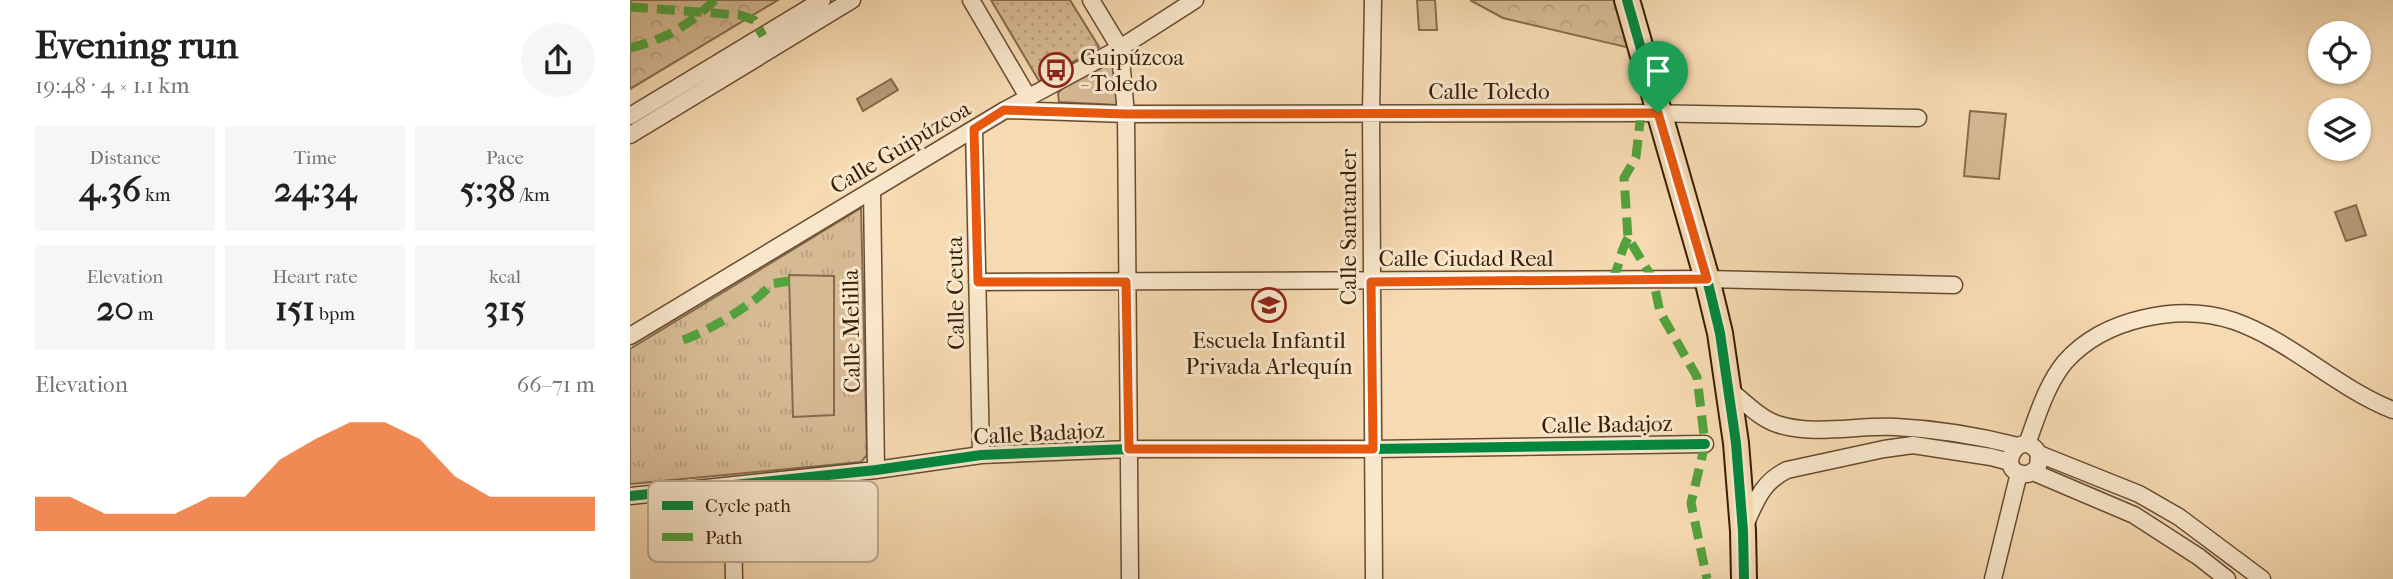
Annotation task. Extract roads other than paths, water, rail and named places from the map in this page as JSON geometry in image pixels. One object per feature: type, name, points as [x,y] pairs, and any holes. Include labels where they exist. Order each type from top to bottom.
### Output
[{"type":"main road","points":[[1627,0],[1720,333],[1736,443],[1744,579]]},
{"type":"street","points":[[630,116],[822,0]]},
{"type":"street","points":[[630,135],[852,0]]},
{"type":"street","points":[[971,0],[1028,97]]},
{"type":"street","points":[[1091,0],[1120,48],[1126,114],[1130,579]]},
{"type":"street","name":"Calle Guipúzcoa","points":[[630,335],[1004,110],[1120,48],[1195,0]]},
{"type":"street","name":"Calle Santander","points":[[1373,0],[1370,114],[1374,579]]},
{"type":"street","points":[[1052,84],[1050,97],[1060,112]]},
{"type":"street","name":"Calle Toledo","points":[[1004,110],[1126,114],[1658,113],[1918,118]]},
{"type":"street","name":"Calle Ceuta","points":[[974,129],[981,455]]},
{"type":"street","name":"Calle Melilla","points":[[872,190],[876,470]]},
{"type":"street","name":"Calle Ciudad Real","points":[[978,282],[1707,279],[1954,285]]},
{"type":"street","points":[[2021,469],[2010,456],[2028,448],[2048,388],[2066,362],[2095,338],[2119,325],[2147,317],[2178,314],[2234,321],[2270,339],[2367,398],[2393,410]]},
{"type":"street","points":[[1729,390],[1760,415],[1788,427],[1896,427],[1992,439],[2028,448],[2139,494],[2179,517],[2262,579]]},
{"type":"street","name":"Calle Badajoz","points":[[770,481],[981,455],[1129,449],[1373,449],[1705,444]]},
{"type":"street","points":[[1743,531],[1758,494],[1774,476],[1787,470],[1913,445],[2021,469],[2133,515],[2227,579]]},
{"type":"street","points":[[2021,469],[2040,461],[2028,448]]},
{"type":"street","points":[[1993,579],[2021,469]]},
{"type":"street","name":"Calle Badajoz","points":[[630,496],[648,494]]},
{"type":"place","name":"Guipúzcoa - Toledo","points":[[1056,70]]},
{"type":"place","name":"Escuela Infantil Privada Arlequín","points":[[1269,305]]}]
